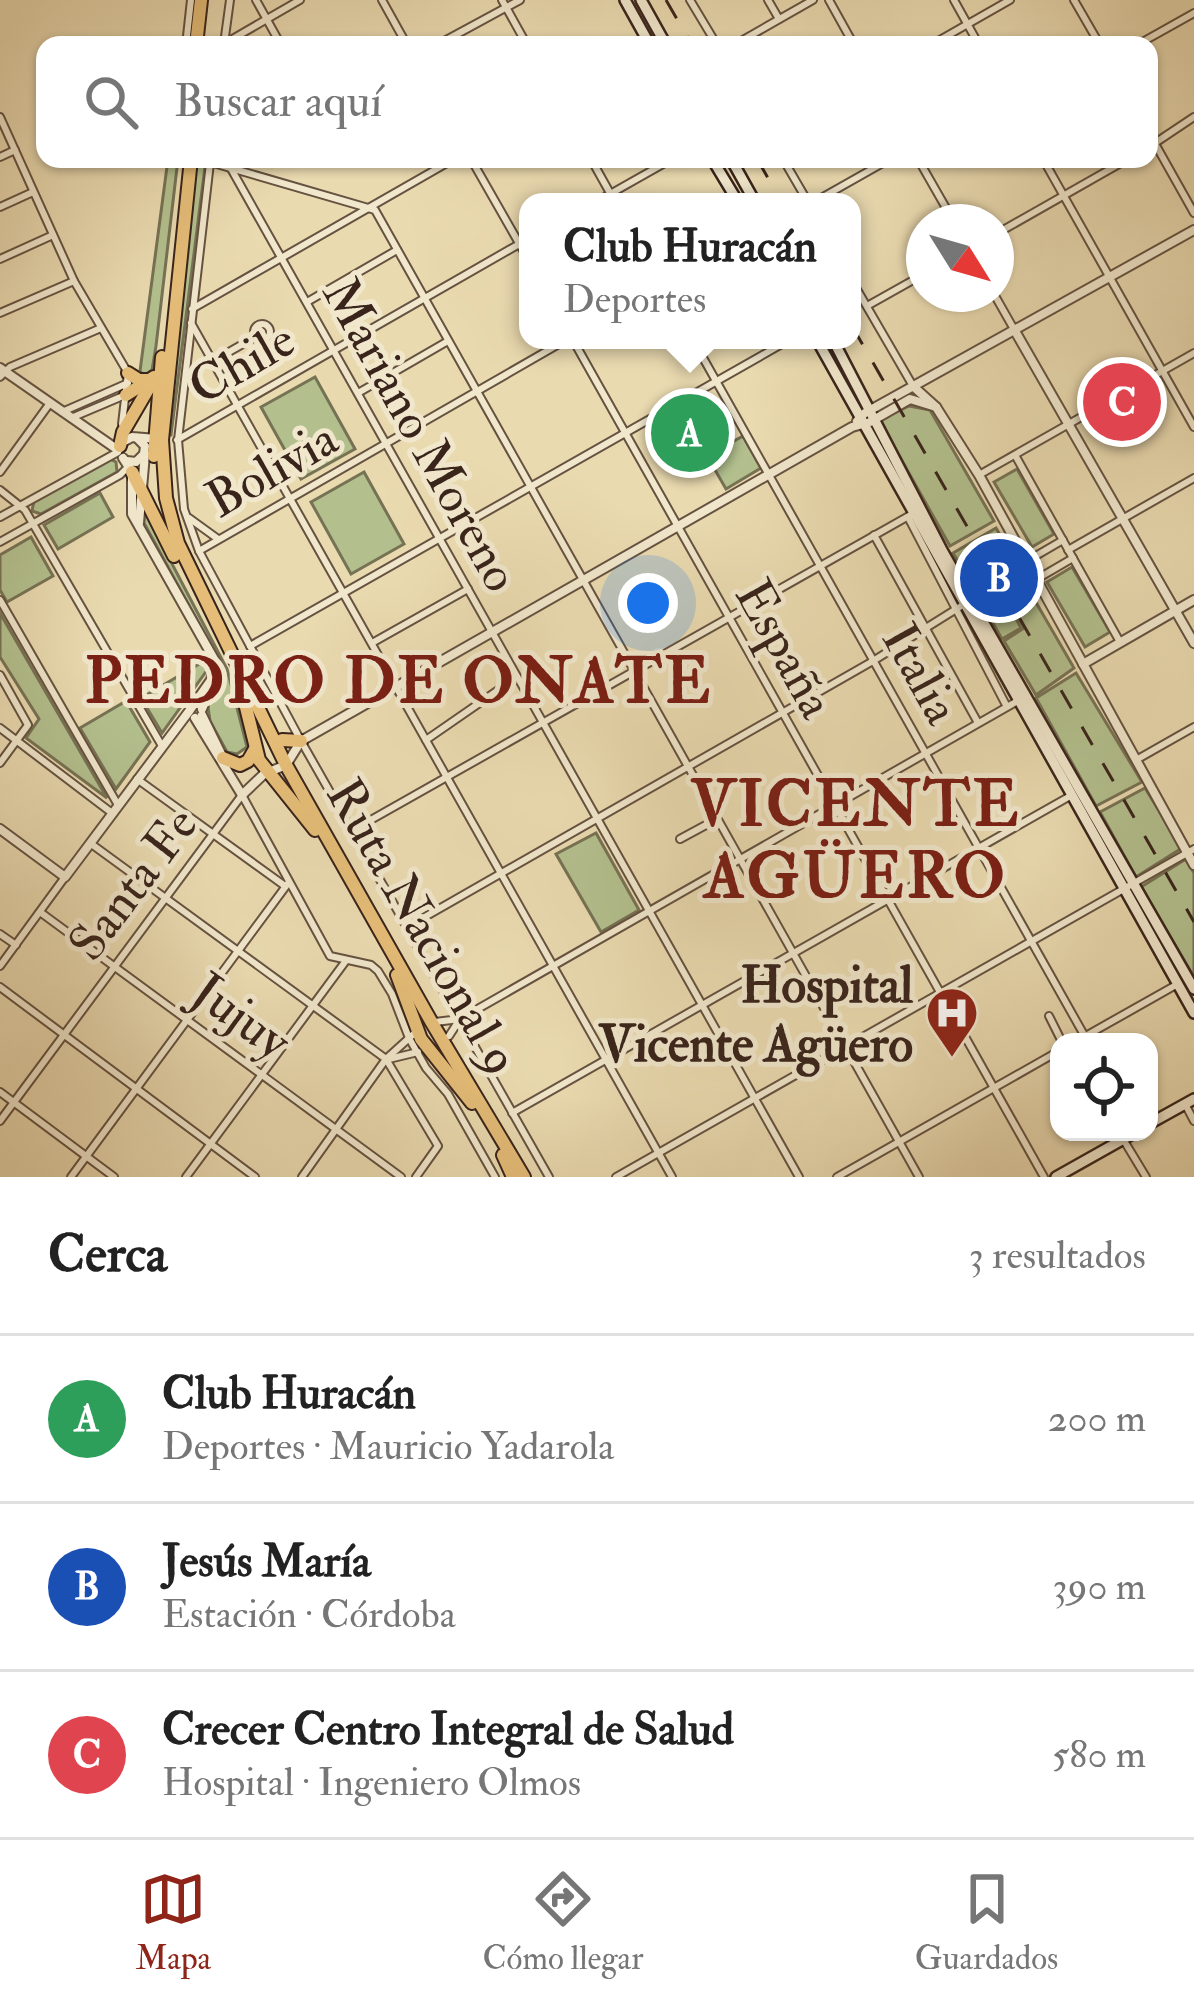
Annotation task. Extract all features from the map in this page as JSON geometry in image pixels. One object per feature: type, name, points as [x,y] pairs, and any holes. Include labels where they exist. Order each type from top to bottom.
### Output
[{"type":"highway","points":[[201,36],[205,0]]},
{"type":"highway","name":"Ruta Nacional 9","points":[[187,168],[153,444],[159,501],[174,556],[243,681]]},
{"type":"highway","name":"Ruta Nacional 9","points":[[187,168],[153,444],[166,499],[178,544],[281,766],[400,972]]},
{"type":"highway","points":[[162,353],[125,452],[174,556]]},
{"type":"highway","points":[[128,384],[144,387],[155,376]]},
{"type":"highway","points":[[243,681],[283,740],[281,766],[255,749]]},
{"type":"highway","points":[[223,758],[240,765],[255,749],[243,681]]},
{"type":"highway","points":[[283,740],[301,741]]},
{"type":"highway","name":"Ruta Nacional 9","points":[[281,766],[313,811],[400,972]]},
{"type":"highway","points":[[400,972],[425,1027],[423,1051],[471,1095]]},
{"type":"highway","points":[[400,972],[425,1027],[449,1036],[471,1095]]},
{"type":"highway","name":"Ruta Nacional 9","points":[[425,1027],[518,1177]]},
{"type":"highway","name":"Ruta Nacional 9","points":[[471,1095],[518,1177]]},
{"type":"main road","points":[[625,0],[653,36]]},
{"type":"main road","points":[[641,0],[656,36]]},
{"type":"main road","points":[[821,349],[858,423],[1182,980],[1194,1013]]},
{"type":"main road","points":[[837,349],[874,414],[914,514]]},
{"type":"main road","points":[[1182,980],[1194,989]]},
{"type":"main road","points":[[1158,1119],[1190,1101]]},
{"type":"main road","points":[[1056,1177],[1119,1141]]},
{"type":"street","points":[[187,36],[190,0]]},
{"type":"street","points":[[225,36],[230,0]]},
{"type":"street","points":[[256,0],[276,36]]},
{"type":"street","points":[[238,36],[300,0]]},
{"type":"street","points":[[382,0],[402,36]]},
{"type":"street","points":[[452,36],[504,4],[520,0]]},
{"type":"street","points":[[690,0],[712,36]]},
{"type":"street","points":[[768,0],[779,19]]},
{"type":"street","points":[[750,36],[813,0]]},
{"type":"street","points":[[829,0],[849,36]]},
{"type":"street","points":[[954,0],[974,36]]},
{"type":"street","points":[[946,36],[1010,0]]},
{"type":"street","points":[[1074,0],[1095,36]]},
{"type":"street","points":[[504,4],[522,36]]},
{"type":"street","points":[[1153,36],[1194,13]]},
{"type":"street","points":[[0,117],[74,280],[128,384],[125,452],[130,508],[215,663],[196,712],[180,722],[0,966]]},
{"type":"street","points":[[1158,141],[1194,117]]},
{"type":"street","points":[[0,157],[15,150]]},
{"type":"street","points":[[1158,155],[1194,213]]},
{"type":"street","points":[[209,168],[178,440],[186,516],[199,550],[301,741],[549,1177]]},
{"type":"street","name":"Mariano Moreno","points":[[232,168],[799,1177]]},
{"type":"street","points":[[240,168],[373,206],[919,1177]]},
{"type":"street","points":[[192,309],[438,168]]},
{"type":"street","points":[[476,168],[519,244]]},
{"type":"street","points":[[621,193],[658,168]]},
{"type":"street","points":[[828,193],[873,168]]},
{"type":"street","points":[[924,168],[943,204]]},
{"type":"street","points":[[1048,168],[1194,427]]},
{"type":"street","points":[[1014,224],[1113,168]]},
{"type":"street","points":[[0,207],[33,192]]},
{"type":"street","points":[[301,741],[1194,230]]},
{"type":"street","points":[[0,259],[53,236]]},
{"type":"street","name":"Chile","points":[[178,440],[519,244]]},
{"type":"street","points":[[307,302],[397,250]]},
{"type":"street","points":[[0,313],[74,280]]},
{"type":"street","points":[[866,306],[906,284]]},
{"type":"street","points":[[861,297],[915,388],[935,407],[980,475],[1191,851],[1194,865]]},
{"type":"street","points":[[1004,312],[1194,644]]},
{"type":"street","points":[[191,322],[672,1177]]},
{"type":"street","points":[[2,372],[101,328]]},
{"type":"street","points":[[213,361],[256,337]]},
{"type":"street","points":[[358,393],[448,341]]},
{"type":"street","name":"Bolivia","points":[[199,550],[554,349]]},
{"type":"street","name":"España","points":[[575,349],[1044,1177]]},
{"type":"street","name":"Italia","points":[[698,349],[1083,1033]]},
{"type":"street","points":[[250,646],[772,349]]},
{"type":"street","points":[[980,475],[1194,353]]},
{"type":"street","points":[[2,372],[125,452]]},
{"type":"street","points":[[67,415],[128,384]]},
{"type":"street","points":[[874,414],[910,399],[935,407]]},
{"type":"street","points":[[0,472],[50,403]]},
{"type":"street","points":[[0,517],[125,452],[178,440]]},
{"type":"street","points":[[0,542],[33,524],[125,452],[153,444]]},
{"type":"street","points":[[138,524],[153,444]]},
{"type":"street","points":[[1015,455],[1120,642]]},
{"type":"street","points":[[1068,550],[1194,478]]},
{"type":"street","points":[[0,490],[21,505],[162,746]]},
{"type":"street","points":[[353,830],[914,514]]},
{"type":"street","points":[[186,516],[219,539]]},
{"type":"street","points":[[874,535],[978,722]]},
{"type":"street","points":[[1027,560],[1063,540]]},
{"type":"street","points":[[1037,579],[1073,558]]},
{"type":"street","points":[[372,643],[468,589]]},
{"type":"street","points":[[0,600],[115,809]]},
{"type":"street","points":[[1083,664],[1194,600]]},
{"type":"street","points":[[409,926],[963,605]]},
{"type":"street","points":[[0,675],[28,725],[0,763]]},
{"type":"street","points":[[426,740],[517,677]]},
{"type":"street","points":[[302,1177],[386,1059],[425,1027],[460,1019],[1017,701]]},
{"type":"street","points":[[196,712],[223,758],[239,800]]},
{"type":"street","points":[[196,712],[239,800],[330,956],[370,965],[425,1027]]},
{"type":"street","points":[[1136,760],[1194,727]]},
{"type":"street","points":[[0,728],[115,809]]},
{"type":"street","name":"Santa Fe","points":[[0,1121],[239,800],[281,766],[301,741]]},
{"type":"street","points":[[137,779],[288,885]]},
{"type":"street","points":[[512,1113],[1076,792]]},
{"type":"street","points":[[680,839],[717,819]]},
{"type":"street","points":[[0,829],[65,877]]},
{"type":"street","points":[[90,844],[386,1059],[438,1147],[416,1177]]},
{"type":"street","points":[[616,1177],[1191,851]]},
{"type":"street","points":[[70,1177],[288,885]]},
{"type":"street","name":"Jujuy","points":[[40,912],[401,1177]]},
{"type":"street","points":[[0,934],[16,945]]},
{"type":"street","points":[[186,1177],[345,962]]},
{"type":"street","points":[[1096,1033],[1182,980]]},
{"type":"street","points":[[0,987],[255,1177]]},
{"type":"street","points":[[1049,1016],[1058,1033]]},
{"type":"street","points":[[449,1036],[460,1019]]},
{"type":"street","points":[[386,1059],[423,1051],[495,1177]]},
{"type":"street","points":[[837,1177],[1050,1056]]},
{"type":"street","points":[[0,1092],[114,1177]]},
{"type":"street","points":[[1190,1101],[1194,1121]]},
{"type":"street","points":[[1124,1141],[1146,1177]]},
{"type":"green space","points":[[167,168],[177,168],[152,370],[144,376],[140,371]]},
{"type":"green space","points":[[196,168],[205,168],[171,435],[165,434]]},
{"type":"green space","points":[[315,377],[355,449],[301,479],[261,407]]},
{"type":"green space","points":[[710,401],[725,429],[684,451],[686,455],[671,464],[657,437],[670,430],[668,425]]},
{"type":"green space","points":[[909,406],[930,410],[994,521],[950,546],[879,420]]},
{"type":"green space","points":[[743,436],[761,468],[726,489],[707,456]]},
{"type":"green space","points":[[110,459],[116,462],[117,472],[41,514],[32,511],[34,501]]},
{"type":"green space","points":[[1017,469],[1054,534],[1032,547],[994,482]]},
{"type":"green space","points":[[364,472],[404,544],[351,574],[311,502]]},
{"type":"green space","points":[[100,493],[113,517],[58,549],[44,525]]},
{"type":"green space","points":[[145,499],[159,539],[227,669],[247,747],[237,754],[227,752],[210,721],[207,700],[223,679],[223,668],[144,523]]},
{"type":"green space","points":[[996,528],[1033,593],[1010,607],[1021,628],[1002,639],[953,553]]},
{"type":"green space","points":[[31,537],[53,576],[7,602],[0,590],[0,555]]},
{"type":"green space","points":[[1072,567],[1110,632],[1085,647],[1047,582]]},
{"type":"green space","points":[[1034,599],[1074,668],[1036,695],[1004,641],[1024,628],[1015,610]]},
{"type":"green space","points":[[0,613],[107,798],[26,738],[39,719],[0,657]]},
{"type":"green space","points":[[206,660],[210,666],[162,733],[141,698]]},
{"type":"green space","points":[[1076,673],[1142,782],[1096,806],[1036,698]]},
{"type":"green space","points":[[126,701],[150,742],[116,789],[80,728]]},
{"type":"green space","points":[[1145,788],[1182,848],[1136,877],[1100,812]]},
{"type":"green space","points":[[596,833],[639,910],[601,932],[556,854]]},
{"type":"green space","points":[[1186,859],[1194,873],[1194,977],[1141,887]]},
{"type":"railway","points":[[666,0],[687,36]]},
{"type":"railway","points":[[762,168],[777,193]]},
{"type":"railway","points":[[861,342],[1194,922]]},
{"type":"place","name":"Crecer Centro Integral de Salud","points":[[1122,402]]},
{"type":"place","name":"Club Huracán","points":[[690,433]]},
{"type":"place","name":"Jesús María","points":[[999,578]]},
{"type":"place","name":"Hospital Vicente Agüero","points":[[952,1059]]},
{"type":"district","name":"PEDRO DE ONATE","points":[[399,680]]},
{"type":"district","name":"VICENTE AGÜERO","points":[[856,839]]}]
